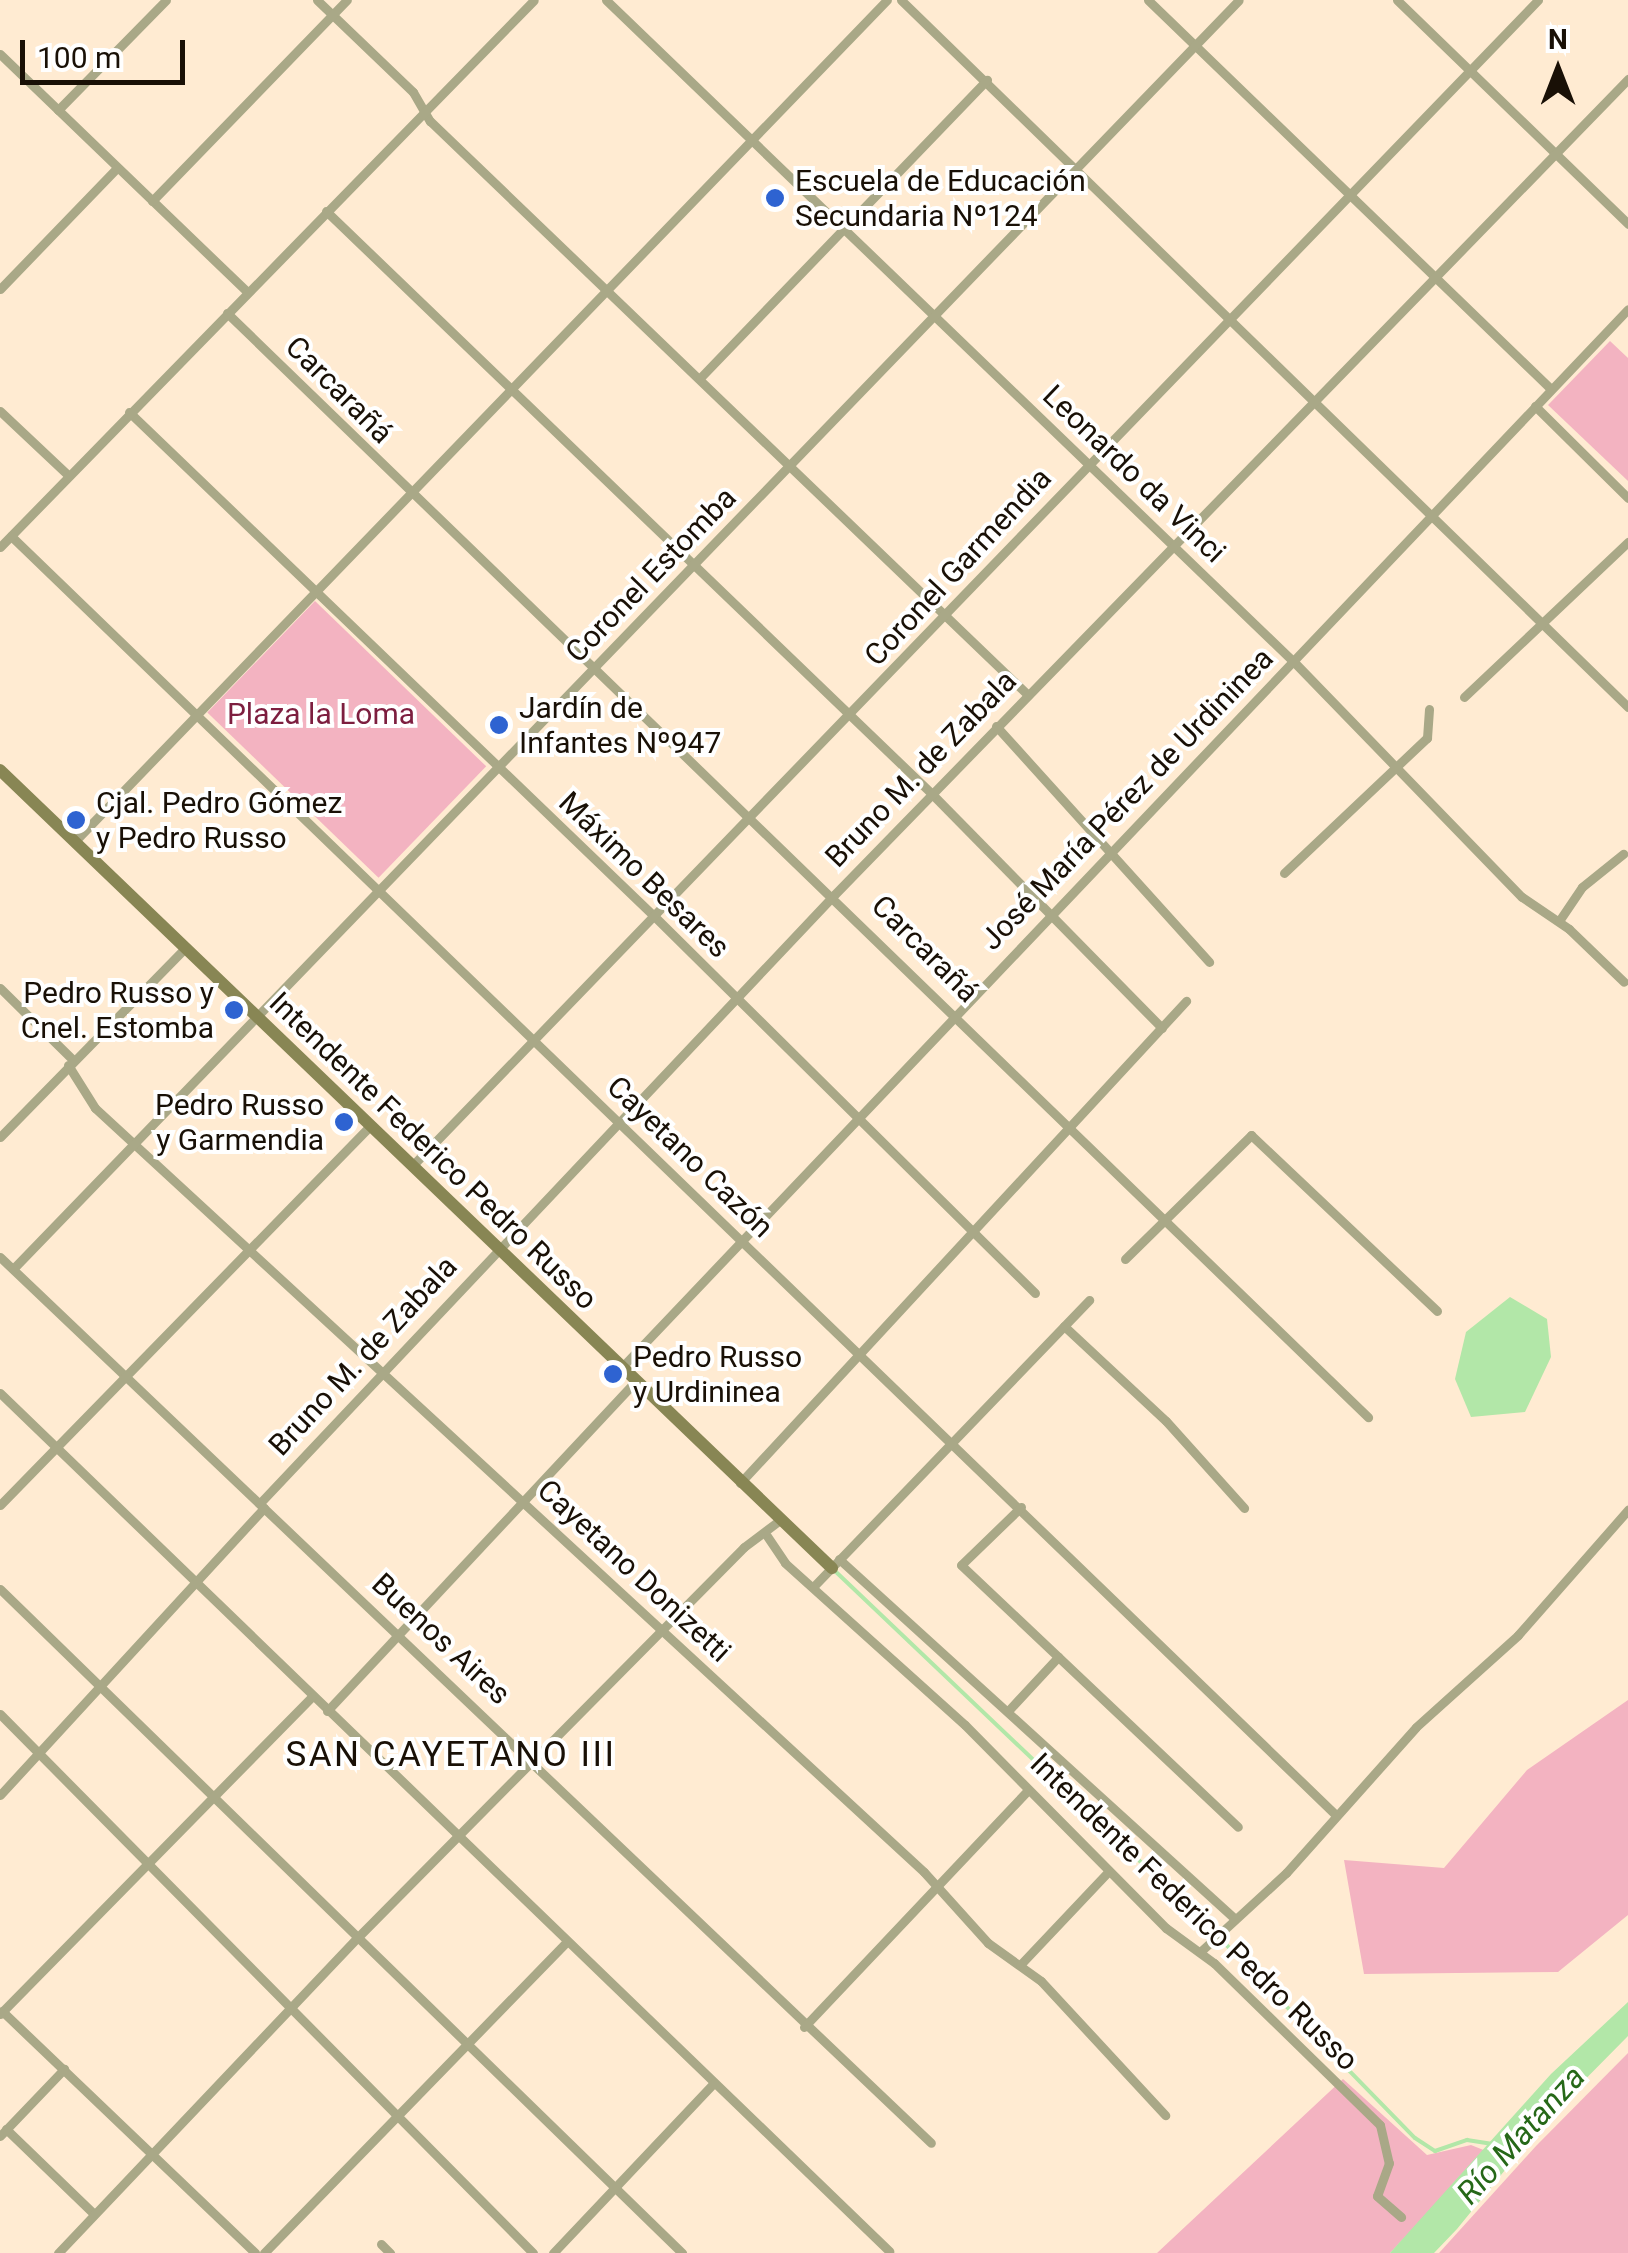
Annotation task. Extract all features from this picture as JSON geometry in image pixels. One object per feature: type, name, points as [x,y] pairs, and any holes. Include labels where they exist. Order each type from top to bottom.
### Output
[{"type":"street","points":[[58,110],[166,0]]},
{"type":"street","points":[[317,0],[413,92],[424,113],[1028,694]]},
{"type":"street","points":[[152,202],[347,0]]},
{"type":"street","points":[[0,547],[534,0]]},
{"type":"street","name":"Leonardo da Vinci","points":[[606,0],[1294,662],[1394,771],[1522,897],[1560,921],[1624,982]]},
{"type":"street","points":[[75,841],[196,711],[887,0]]},
{"type":"street","points":[[901,0],[1078,166],[1543,619],[1628,707]]},
{"type":"street","points":[[1148,0],[1551,389]]},
{"type":"street","name":"Coronel Estomba","points":[[13,1268],[1239,0]]},
{"type":"street","points":[[1397,0],[1628,224]]},
{"type":"street","name":"Coronel Garmendia","points":[[412,1166],[850,717],[1538,0]]},
{"type":"street","points":[[0,54],[247,292]]},
{"type":"street","name":"Bruno M. de Zabala","points":[[262,1506],[496,1251],[834,894],[1552,150],[1628,78]]},
{"type":"street","points":[[700,378],[988,80]]},
{"type":"street","points":[[0,289],[116,169]]},
{"type":"street","points":[[326,211],[692,568],[932,794],[1162,1028]]},
{"type":"street","name":"José María Pérez de Urdininea","points":[[621,1368],[1109,849],[1294,662],[1431,512],[1628,309]]},
{"type":"street","name":"Carcarañá","points":[[227,313],[406,494],[834,894],[1368,1417]]},
{"type":"street","points":[[1535,406],[1628,498]]},
{"type":"street","points":[[0,411],[68,476]]},
{"type":"street","name":"Máximo Besares","points":[[129,412],[316,588],[496,769],[654,916],[1035,1294]]},
{"type":"street","name":"Cayetano Cazón","points":[[10,536],[1022,1507],[1335,1814]]},
{"type":"street","points":[[1464,697],[1628,542]]},
{"type":"street","points":[[1284,873],[1427,738],[1429,709]]},
{"type":"street","points":[[996,726],[1209,962]]},
{"type":"street","name":"Intendente Federico Pedro Russo","points":[[1,772],[740,1484],[835,1563]]},
{"type":"street","points":[[1560,921],[1599,869],[1623,854]]},
{"type":"street","points":[[0,1137],[185,948]]},
{"type":"street","name":"Cayetano Donizetti","points":[[0,988],[71,1063],[95,1108],[385,1371],[936,1884],[988,1944],[1020,1965],[1165,2115]]},
{"type":"street","points":[[740,1484],[1186,1001]]},
{"type":"street","points":[[0,1505],[370,1126]]},
{"type":"street","points":[[1126,1259],[1251,1134],[1437,1311]]},
{"type":"street","name":"Buenos Aires","points":[[0,1258],[931,2144]]},
{"type":"street","points":[[814,1586],[1089,1300]]},
{"type":"street","points":[[1064,1326],[1166,1421],[1244,1508]]},
{"type":"street","points":[[327,1711],[526,1504],[635,1382]]},
{"type":"street","points":[[0,1393],[458,1842],[889,2251]]},
{"type":"street","points":[[0,1795],[262,1506]]},
{"type":"street","points":[[1022,1507],[960,1565],[1238,1827]]},
{"type":"street","points":[[1200,1952],[1286,1873],[1416,1727],[1518,1635],[1628,1510]]},
{"type":"street","points":[[58,2253],[358,1938],[458,1842],[660,1631],[744,1547],[767,1536],[780,1520]]},
{"type":"street","name":"Intendente Federico Pedro Russo","points":[[767,1536],[785,1564],[814,1586],[1108,1871],[1200,1952],[1380,2125],[1389,2163],[1378,2196],[1401,2217]]},
{"type":"street","points":[[835,1563],[1008,1711],[1234,1918]]},
{"type":"street","points":[[0,1589],[208,1798],[682,2253]]},
{"type":"street","points":[[1008,1711],[1058,1657]]},
{"type":"street","points":[[256,2253],[154,2151],[1,2012],[208,1798],[312,1697]]},
{"type":"street","points":[[0,1714],[149,1859],[533,2253]]},
{"type":"street","points":[[804,2027],[1028,1790]]},
{"type":"street","points":[[1020,1965],[1108,1871]]},
{"type":"street","points":[[264,2253],[566,1942]]},
{"type":"street","points":[[64,2068],[3,2132],[94,2214]]},
{"type":"street","points":[[553,2253],[714,2082]]},
{"type":"street","points":[[381,2244],[390,2253]]},
{"type":"green space","points":[[1610,341],[1628,358],[1628,481],[1548,405]]},
{"type":"green space","name":"Plaza la Loma","points":[[315,601],[486,766],[379,878],[207,712]]},
{"type":"green space","points":[[1628,1700],[1628,1915],[1558,1972],[1364,1974],[1344,1860],[1444,1868],[1527,1770]]},
{"type":"green space","points":[[1628,2053],[1628,2253],[1439,2253],[1536,2146]]},
{"type":"green space","points":[[1343,2079],[1427,2155],[1471,2145],[1486,2151],[1390,2253],[1157,2253]]},
{"type":"water","points":[[1510,1297],[1547,1319],[1551,1357],[1525,1412],[1471,1417],[1455,1379],[1466,1332]]},
{"type":"water","name":"Río Matanza","points":[[1628,2002],[1628,2036],[1549,2116],[1457,2229],[1434,2253],[1390,2253],[1551,2074]]},
{"type":"waterway","name":"Río Matanza","points":[[835,1571],[1208,1926],[1415,2138],[1435,2151],[1467,2140],[1493,2144]]},
{"type":"place","name":"Escuela de Educación Secundaria Nº124","points":[[775,198]]},
{"type":"place","name":"Jardín de Infantes Nº947","points":[[499,725]]},
{"type":"place","name":"Cjal. Pedro Gómez y Pedro Russo","points":[[76,820]]},
{"type":"place","name":"Pedro Russo y Cnel. Estomba","points":[[234,1010]]},
{"type":"place","name":"Pedro Russo y Garmendia","points":[[344,1122]]},
{"type":"place","name":"Pedro Russo y Urdininea","points":[[613,1374]]},
{"type":"district","name":"SAN CAYETANO III","points":[[451,1755]]}]
